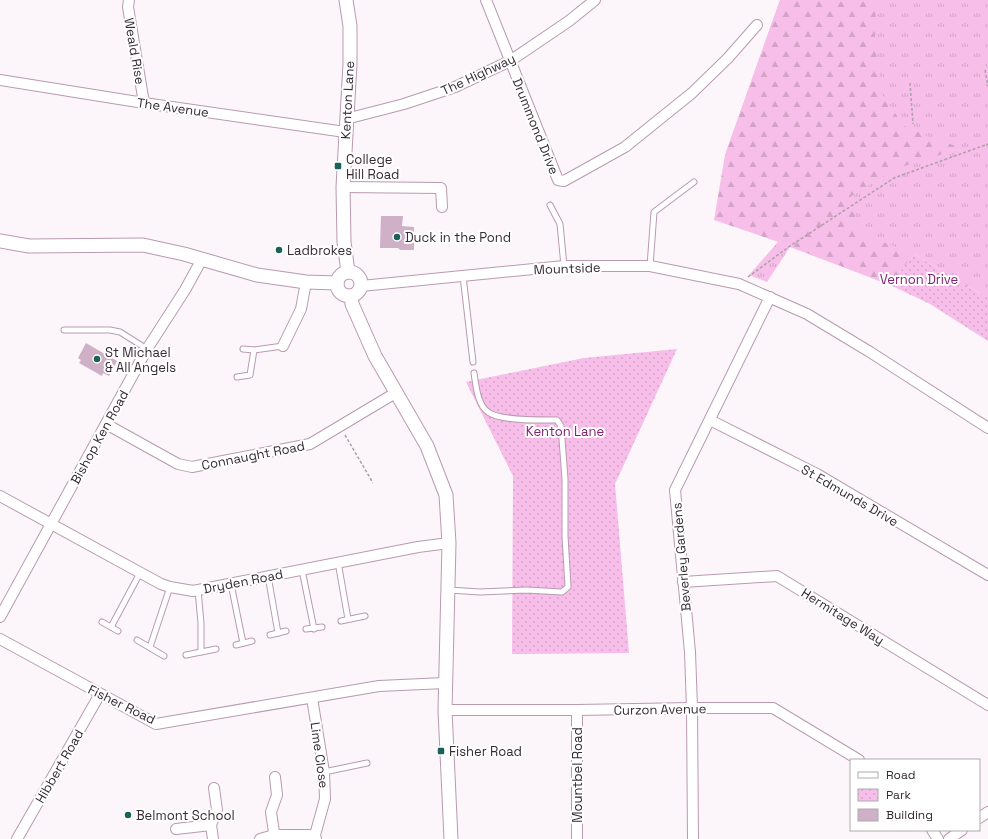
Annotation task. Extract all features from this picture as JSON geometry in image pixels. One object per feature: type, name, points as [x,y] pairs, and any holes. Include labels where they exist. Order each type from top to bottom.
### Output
[{"type":"street","name":"Weald Rise","points":[[129,0],[128,7],[144,103]]},
{"type":"street","name":"Kenton Lane","points":[[346,0],[350,26],[350,64],[343,187],[344,242],[348,272]]},
{"type":"street","name":"Drummond Drive","points":[[486,0],[558,180],[564,181],[625,147],[692,93],[728,58],[756,25]]},
{"type":"street","name":"The Highway","points":[[346,118],[404,104],[447,89],[510,61],[569,21],[595,0]]},
{"type":"street","name":"The Avenue","points":[[0,80],[144,103],[346,132]]},
{"type":"street","points":[[343,187],[441,188],[442,208]]},
{"type":"street","points":[[0,242],[29,246],[143,245],[184,254],[257,275],[306,282],[337,283]]},
{"type":"street","name":"Bishop Ken Road","points":[[0,617],[147,349],[185,290],[202,259]]},
{"type":"street","name":"Mountside","points":[[361,286],[564,266],[650,266],[739,284],[770,297]]},
{"type":"street","points":[[352,272],[358,276],[361,286],[358,293],[351,296],[341,293],[337,283],[342,275],[352,272]]},
{"type":"street","points":[[283,346],[301,309],[306,282]]},
{"type":"street","points":[[351,296],[352,304],[375,356],[427,446],[446,494],[449,543],[445,684],[451,839]]},
{"type":"street","points":[[770,297],[807,314],[988,428]]},
{"type":"street","name":"Beverley Gardens","points":[[693,839],[690,652],[675,490],[770,297]]},
{"type":"street","name":"Connaught Road","points":[[106,424],[178,464],[192,467],[310,444],[397,392]]},
{"type":"street","name":"St Edmunds Drive","points":[[710,420],[817,474],[988,575]]},
{"type":"street","name":"Dryden Road","points":[[0,496],[161,584],[193,591],[418,547],[449,543]]},
{"type":"street","name":"Hermitage Way","points":[[683,582],[777,576],[988,705]]},
{"type":"street","name":"Fisher Road","points":[[0,639],[156,724],[379,686],[445,684]]},
{"type":"street","name":"Hibbert Road","points":[[17,839],[100,694]]},
{"type":"street","name":"Lime Close","points":[[260,839],[274,837],[315,837],[325,799],[324,772],[312,698]]},
{"type":"street","name":"Curzon Avenue","points":[[446,710],[773,708],[857,759]]},
{"type":"street","name":"Mountbel Road","points":[[577,710],[577,839]]},
{"type":"street","points":[[274,837],[271,812],[277,795],[275,776]]},
{"type":"street","points":[[213,839],[211,825],[217,810],[214,788]]},
{"type":"street","points":[[176,829],[211,825]]},
{"type":"street","points":[[948,839],[960,831]]},
{"type":"lane","points":[[650,266],[654,212],[694,182]]},
{"type":"lane","points":[[550,205],[560,224],[564,266]]},
{"type":"lane","points":[[463,276],[472,362]]},
{"type":"lane","points":[[64,330],[110,330],[120,332],[147,349]]},
{"type":"lane","points":[[243,349],[254,350],[283,346]]},
{"type":"lane","points":[[237,377],[250,375],[254,350]]},
{"type":"lane","points":[[448,590],[480,592],[526,590],[562,592],[568,587],[565,479],[561,426],[557,420],[497,417],[487,412],[477,395],[474,373]]},
{"type":"lane","points":[[338,562],[348,619]]},
{"type":"lane","points":[[302,570],[314,629]]},
{"type":"lane","points":[[111,627],[140,573]]},
{"type":"lane","points":[[268,576],[278,633]]},
{"type":"lane","points":[[231,584],[243,643]]},
{"type":"lane","points":[[150,647],[170,587]]},
{"type":"lane","points":[[198,590],[201,623],[200,652]]},
{"type":"lane","points":[[341,621],[365,616]]},
{"type":"lane","points":[[102,622],[118,631]]},
{"type":"lane","points":[[306,629],[322,627]]},
{"type":"lane","points":[[270,635],[286,631]]},
{"type":"lane","points":[[137,640],[164,656]]},
{"type":"lane","points":[[236,645],[252,641]]},
{"type":"lane","points":[[186,656],[216,649]]},
{"type":"lane","points":[[324,772],[367,763]]},
{"type":"path","points":[[985,70],[988,86]]},
{"type":"path","points":[[910,83],[913,124]]},
{"type":"path","points":[[739,284],[790,246],[894,178],[926,165],[988,144]]},
{"type":"path","points":[[340,426],[373,483]]},
{"type":"green space","points":[[780,0],[988,0],[988,298],[914,254],[890,285],[790,247],[767,282],[749,275],[778,242],[725,155]]},
{"type":"green space","points":[[780,0],[876,0],[875,39],[881,93],[904,126],[932,138],[962,148],[895,169],[850,197],[859,233],[914,254],[890,285],[790,246],[714,220],[725,155]]},
{"type":"green space","name":"Vernon Drive","points":[[914,254],[988,298],[988,341],[930,304],[890,285]]},
{"type":"green space","name":"Kenton Lane","points":[[677,349],[615,484],[629,653],[512,654],[513,476],[466,382],[584,358]]},
{"type":"building","name":"Duck in the Pond","points":[[381,216],[403,216],[402,226],[414,227],[414,250],[380,248]]},
{"type":"building","name":"St Michael & All Angels","points":[[86,343],[117,361],[109,376],[103,373],[102,376],[79,363],[81,360],[78,358]]},
{"type":"place","name":"College Hill Road","points":[[338,166]]},
{"type":"place","name":"Duck in the Pond","points":[[397,237]]},
{"type":"place","name":"Ladbrokes","points":[[279,250]]},
{"type":"place","name":"St Michael & All Angels","points":[[97,359]]},
{"type":"place","name":"Fisher Road","points":[[441,751]]},
{"type":"place","name":"Belmont School","points":[[128,815]]}]
